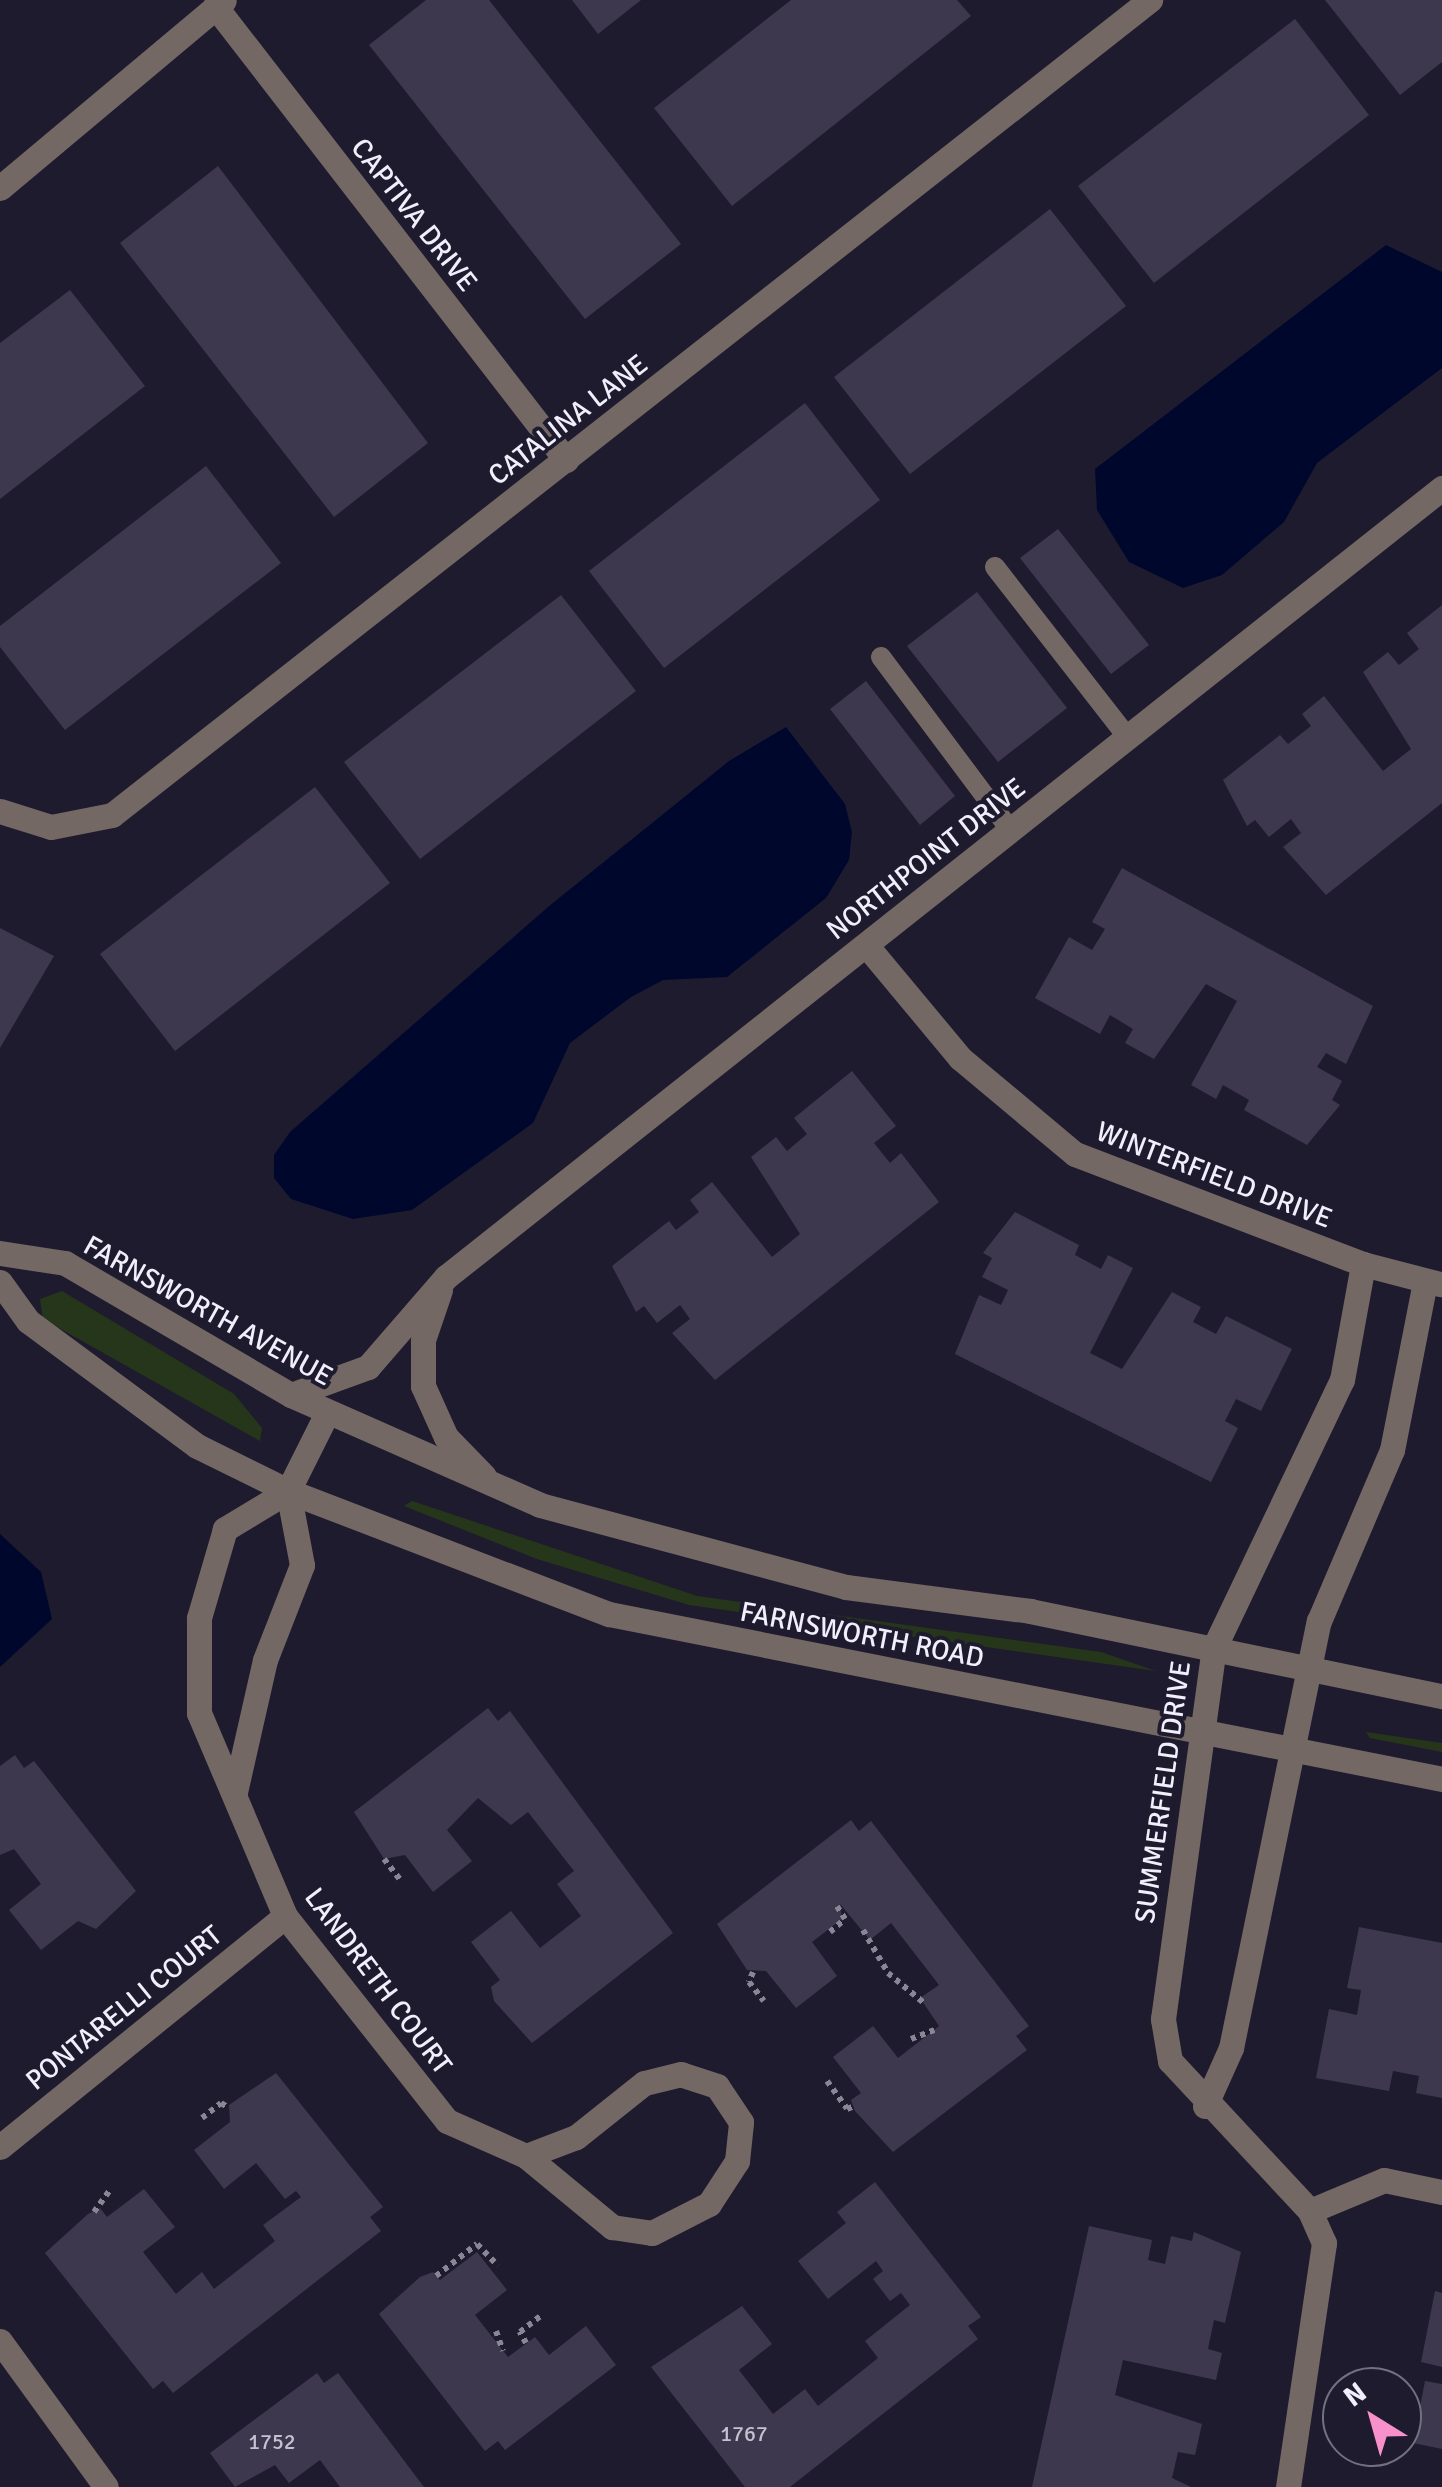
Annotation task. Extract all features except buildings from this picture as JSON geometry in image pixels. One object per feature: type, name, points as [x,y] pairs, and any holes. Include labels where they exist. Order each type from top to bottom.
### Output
[{"type":"street","name":"CATALINA LANE","points":[[0,811],[51,827],[112,814],[1150,0]]},
{"type":"street","name":"CAPTIVA DRIVE","points":[[219,3],[566,460]]},
{"type":"street","points":[[0,188],[219,3]]},
{"type":"street","name":"NORTHPOINT DRIVE","points":[[291,1394],[368,1368],[446,1277],[1442,488]]},
{"type":"street","name":"WINTERFIELD DRIVE","points":[[866,945],[960,1058],[1075,1154],[1363,1264],[1434,1283]]},
{"type":"street","name":"FARNSWORTH AVENUE","points":[[0,1254],[66,1263],[327,1413]]},
{"type":"street","name":"SUMMERFIELD DRIVE","points":[[1310,2211],[1205,2106],[1170,2062],[1163,2019],[1214,1648],[1342,1380],[1363,1264]]},
{"type":"street","points":[[446,1277],[423,1340],[423,1386],[446,1437],[493,1486]]},
{"type":"street","points":[[0,1282],[28,1321],[197,1446],[288,1491]]},
{"type":"street","points":[[1205,2106],[1230,2048],[1288,1750],[1331,1586],[1392,1450],[1434,1283]]},
{"type":"street","points":[[236,1792],[265,1660],[302,1565],[288,1491],[327,1413]]},
{"type":"street","name":"FARNSWORTH ROAD","points":[[327,1413],[493,1486],[846,1587],[1030,1610],[1442,1696]]},
{"type":"street","name":"FARNSWORTH ROAD","points":[[288,1491],[610,1614],[1442,1779]]},
{"type":"street","name":"LANDRETH COURT","points":[[288,1491],[225,1530],[199,1618],[198,1714],[236,1792],[285,1916],[447,2122],[526,2156],[612,2227],[652,2233],[708,2204],[738,2162],[741,2122],[717,2086],[681,2074],[644,2082],[576,2137],[526,2156]]},
{"type":"street","name":"PONTARELLI COURT","points":[[0,2147],[285,1916]]},
{"type":"street","points":[[1288,2487],[1324,2242],[1310,2211],[1384,2180],[1442,2192]]},
{"type":"street","points":[[0,2340],[106,2487]]},
{"type":"lane","points":[[995,568],[1128,738]]},
{"type":"lane","points":[[881,657],[1011,831]]},
{"type":"path","points":[[384,1859],[402,1882]]},
{"type":"path","points":[[830,1932],[845,1918],[837,1906]]},
{"type":"path","points":[[863,1930],[888,1973],[924,2003]]},
{"type":"path","points":[[754,1972],[750,1982],[764,2001]]},
{"type":"path","points":[[912,2039],[934,2030]]},
{"type":"path","points":[[826,2081],[847,2108],[855,2106]]},
{"type":"path","points":[[202,2118],[221,2103],[229,2108]]},
{"type":"path","points":[[94,2212],[112,2189]]},
{"type":"path","points":[[436,2276],[477,2244],[498,2266]]},
{"type":"path","points":[[526,2343],[520,2332],[544,2314]]},
{"type":"path","points":[[496,2331],[503,2351]]},
{"type":"green space","points":[[62,1291],[234,1394],[262,1428],[260,1441],[43,1319],[40,1299]]},
{"type":"green space","points":[[412,1501],[697,1596],[1101,1652],[1156,1671],[689,1605],[537,1559],[404,1506]]},
{"type":"green space","points":[[1366,1732],[1442,1743],[1442,1752],[1370,1738]]},
{"type":"water","points":[[1386,245],[1442,272],[1442,368],[1317,463],[1284,522],[1222,575],[1183,588],[1129,562],[1097,510],[1095,469]]},
{"type":"water","points":[[786,727],[845,804],[852,832],[849,860],[826,898],[727,977],[663,980],[631,997],[570,1043],[533,1123],[412,1210],[353,1219],[291,1199],[274,1178],[274,1155],[290,1132],[548,907],[729,761]]},
{"type":"water","points":[[0,1534],[41,1572],[52,1619],[0,1667]]}]
